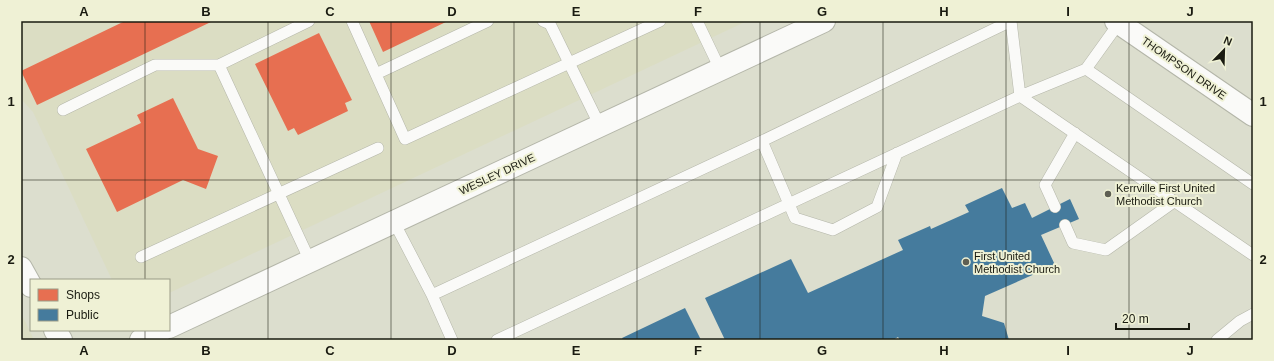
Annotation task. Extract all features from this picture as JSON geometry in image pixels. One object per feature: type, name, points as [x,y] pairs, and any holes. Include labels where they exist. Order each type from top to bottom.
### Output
[{"type":"street","name":"WESLEY DRIVE","points":[[170,327],[824,21]]},
{"type":"street","name":"THOMPSON DRIVE","points":[[1117,22],[1253,115]]},
{"type":"street","points":[[21,268],[30,284]]},
{"type":"street","points":[[56,331],[61,340]]},
{"type":"street","points":[[140,340],[160,331]]},
{"type":"lane","points":[[63,110],[155,65],[219,65],[309,21]]},
{"type":"lane","points":[[352,21],[406,139],[660,21]]},
{"type":"lane","points":[[376,74],[488,21]]},
{"type":"lane","points":[[543,21],[550,24],[600,126]]},
{"type":"lane","points":[[697,21],[720,70]]},
{"type":"lane","points":[[432,295],[762,141],[1011,21],[1020,96],[1253,255]]},
{"type":"lane","points":[[497,340],[1020,96],[1086,69],[1117,22]]},
{"type":"lane","points":[[219,65],[310,261]]},
{"type":"lane","points":[[1086,69],[1253,184]]},
{"type":"lane","points":[[1055,206],[1045,185],[1075,133]]},
{"type":"lane","points":[[762,141],[795,218],[833,230],[877,207],[897,154]]},
{"type":"lane","points":[[141,258],[378,148]]},
{"type":"lane","points":[[1065,225],[1074,243],[1106,250],[1175,202]]},
{"type":"lane","points":[[394,222],[432,295],[452,340]]},
{"type":"lane","points":[[1217,340],[1240,321],[1253,314]]},
{"type":"shaded area","points":[[21,21],[747,21],[170,293],[170,279],[112,279],[33,112],[21,99]]},
{"type":"shaded area","points":[[21,314],[26,323],[34,340],[21,340]]},
{"type":"building: Shops","points":[[125,21],[213,21],[37,105],[21,71]]},
{"type":"building: Shops","points":[[369,21],[448,21],[383,52]]},
{"type":"building: Shops","points":[[319,33],[352,100],[345,103],[348,111],[298,135],[294,128],[288,131],[255,64]]},
{"type":"building: Shops","points":[[173,98],[198,149],[218,156],[206,189],[183,180],[117,212],[86,149],[141,123],[137,115]]},
{"type":"building: Public","name":"First United Methodist Church","points":[[1002,188],[1012,208],[1025,203],[1032,218],[1070,199],[1079,219],[1041,235],[1055,265],[985,296],[982,316],[1004,323],[1009,340],[900,340],[898,337],[893,340],[725,340],[705,298],[791,259],[808,293],[903,250],[898,240],[930,226],[931,229],[969,212],[965,205]]},
{"type":"building: Public","points":[[685,308],[701,340],[623,340],[622,338]]},
{"type":"place","name":"Kerrville First United Methodist Church","points":[[1108,194]]},
{"type":"place","name":"First United Methodist Church","points":[[966,262]]}]
